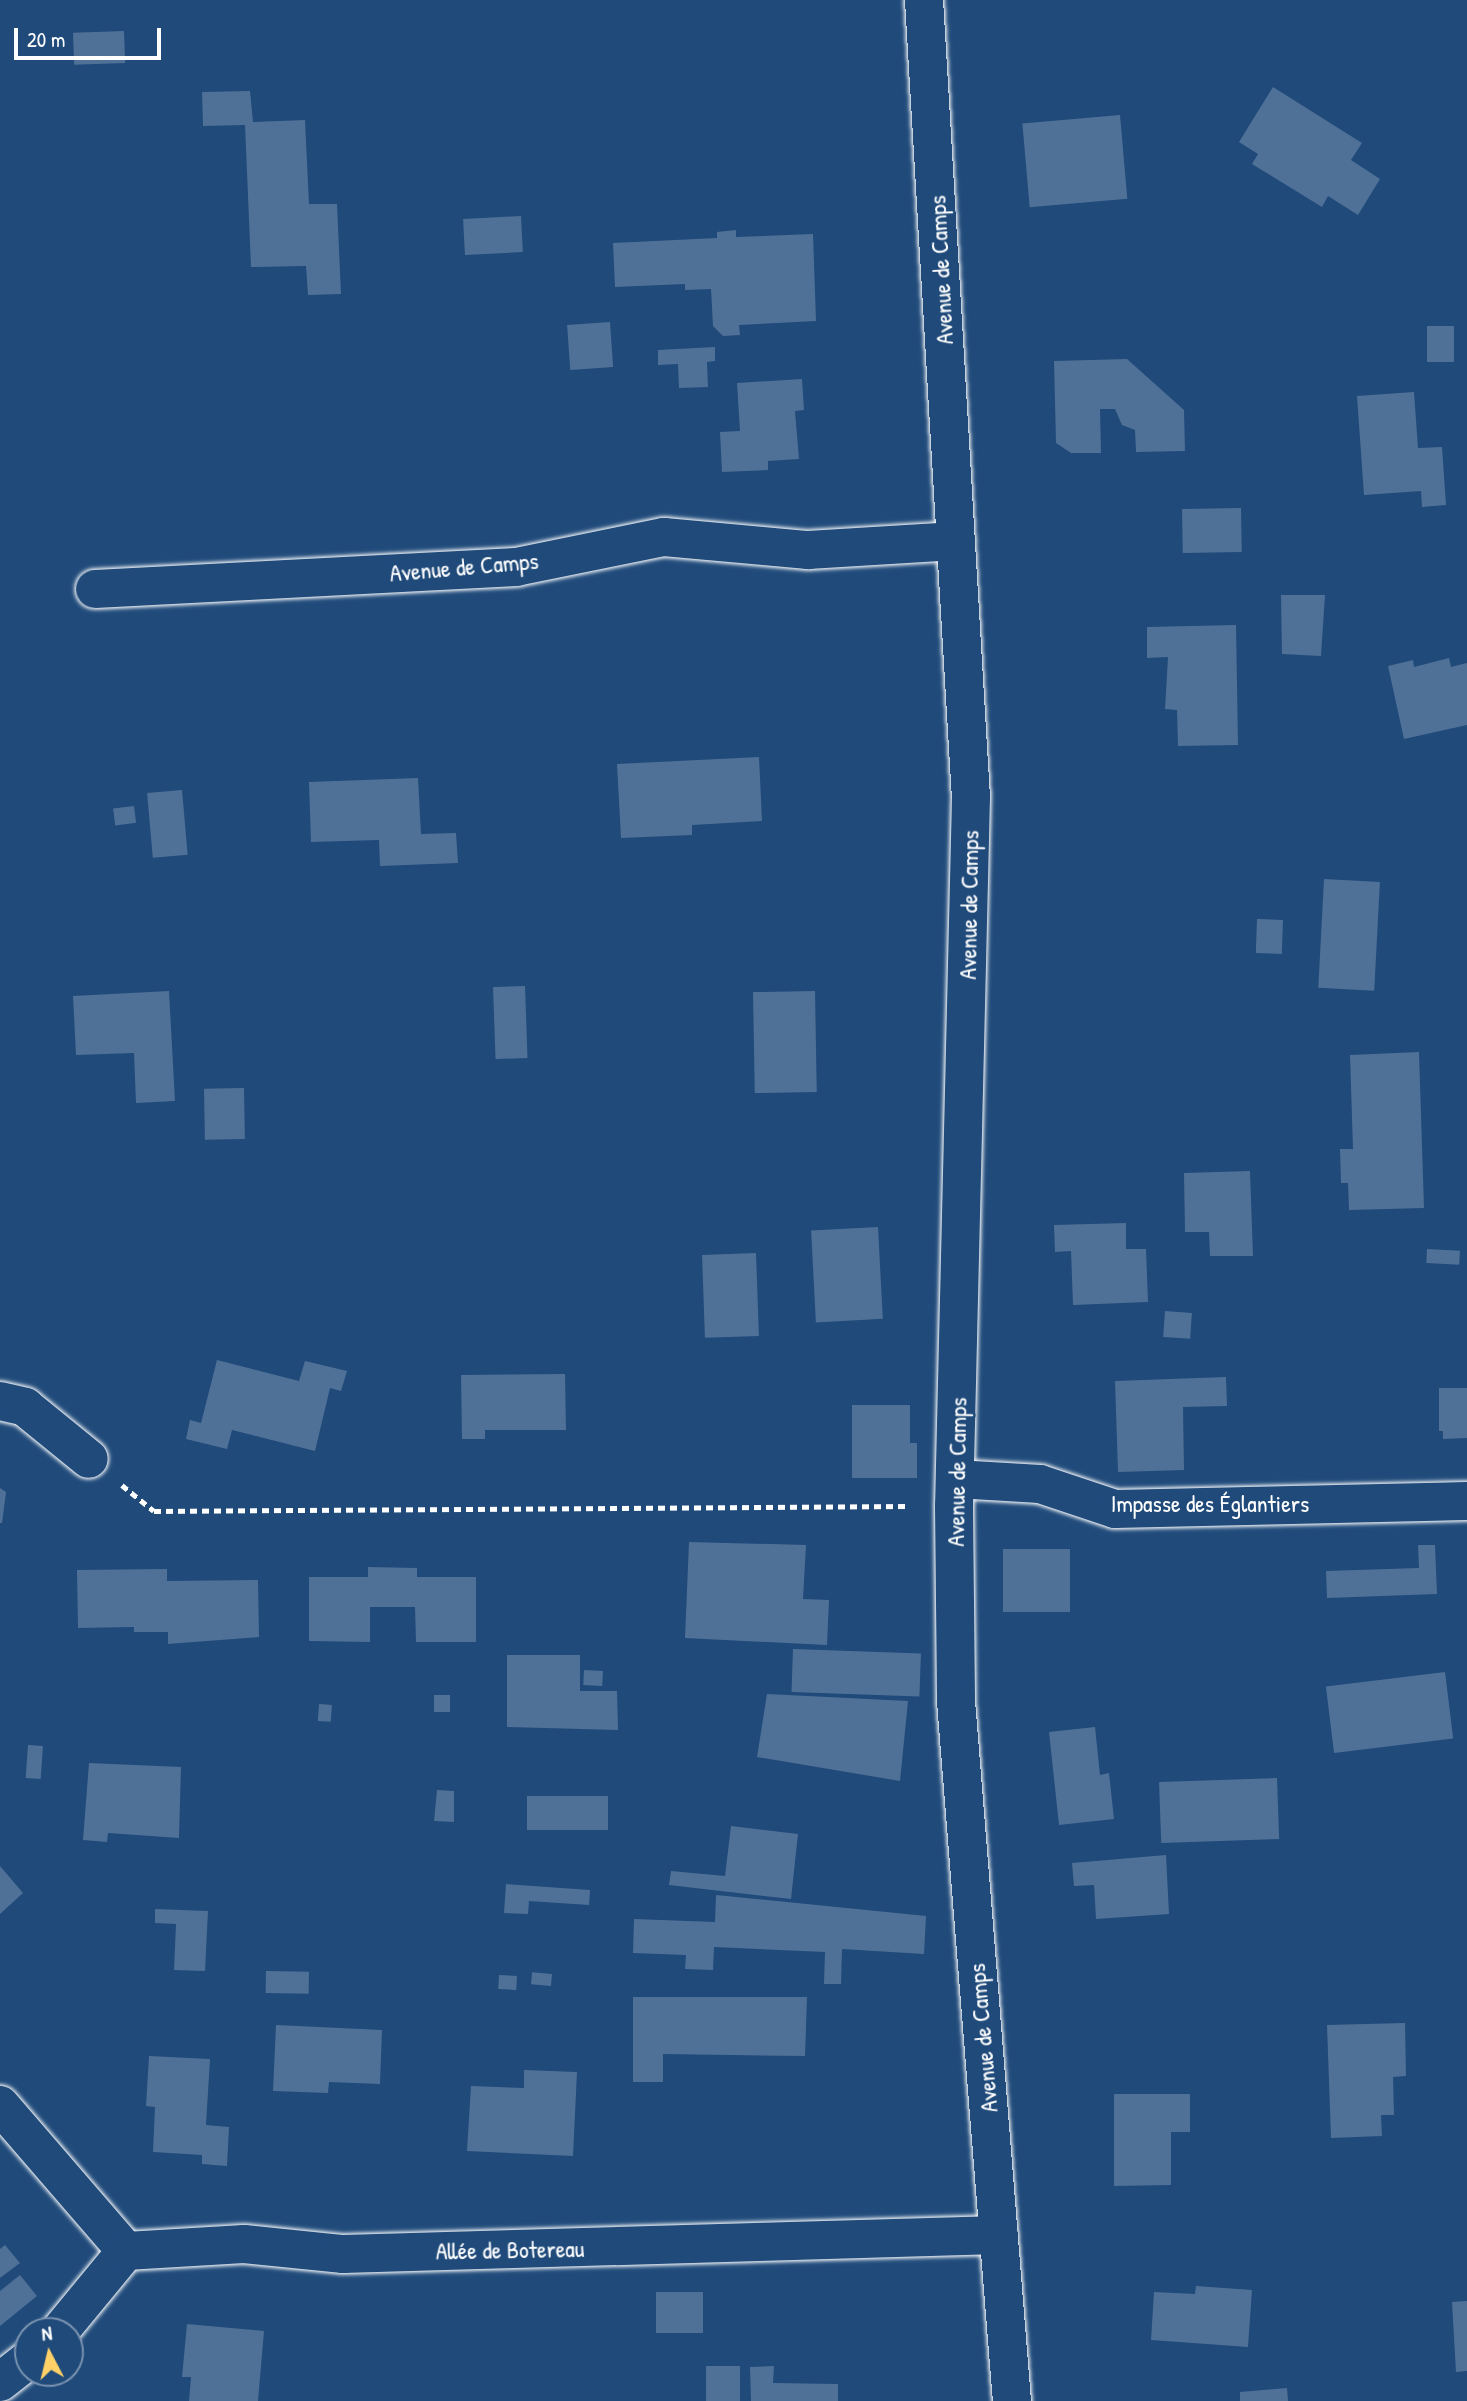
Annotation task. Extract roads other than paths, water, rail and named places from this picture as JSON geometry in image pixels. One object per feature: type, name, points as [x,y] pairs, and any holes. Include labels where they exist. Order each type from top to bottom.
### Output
[{"type":"street","name":"Avenue de Camps","points":[[924,0],[971,797],[955,1493],[956,1701],[1012,2401]]},
{"type":"street","name":"Avenue de Camps","points":[[95,589],[516,567],[664,537],[808,550],[956,541]]},
{"type":"street","points":[[0,1401],[25,1407],[89,1459]]},
{"type":"street","name":"Impasse des Églantiers","points":[[955,1493],[1040,1485],[1115,1509],[1467,1501]]},
{"type":"street","points":[[0,2105],[126,2251],[72,2317]]},
{"type":"street","name":"Allée de Botereau","points":[[126,2251],[244,2244],[343,2254],[999,2235]]},
{"type":"street","points":[[0,2382],[14,2371]]}]
